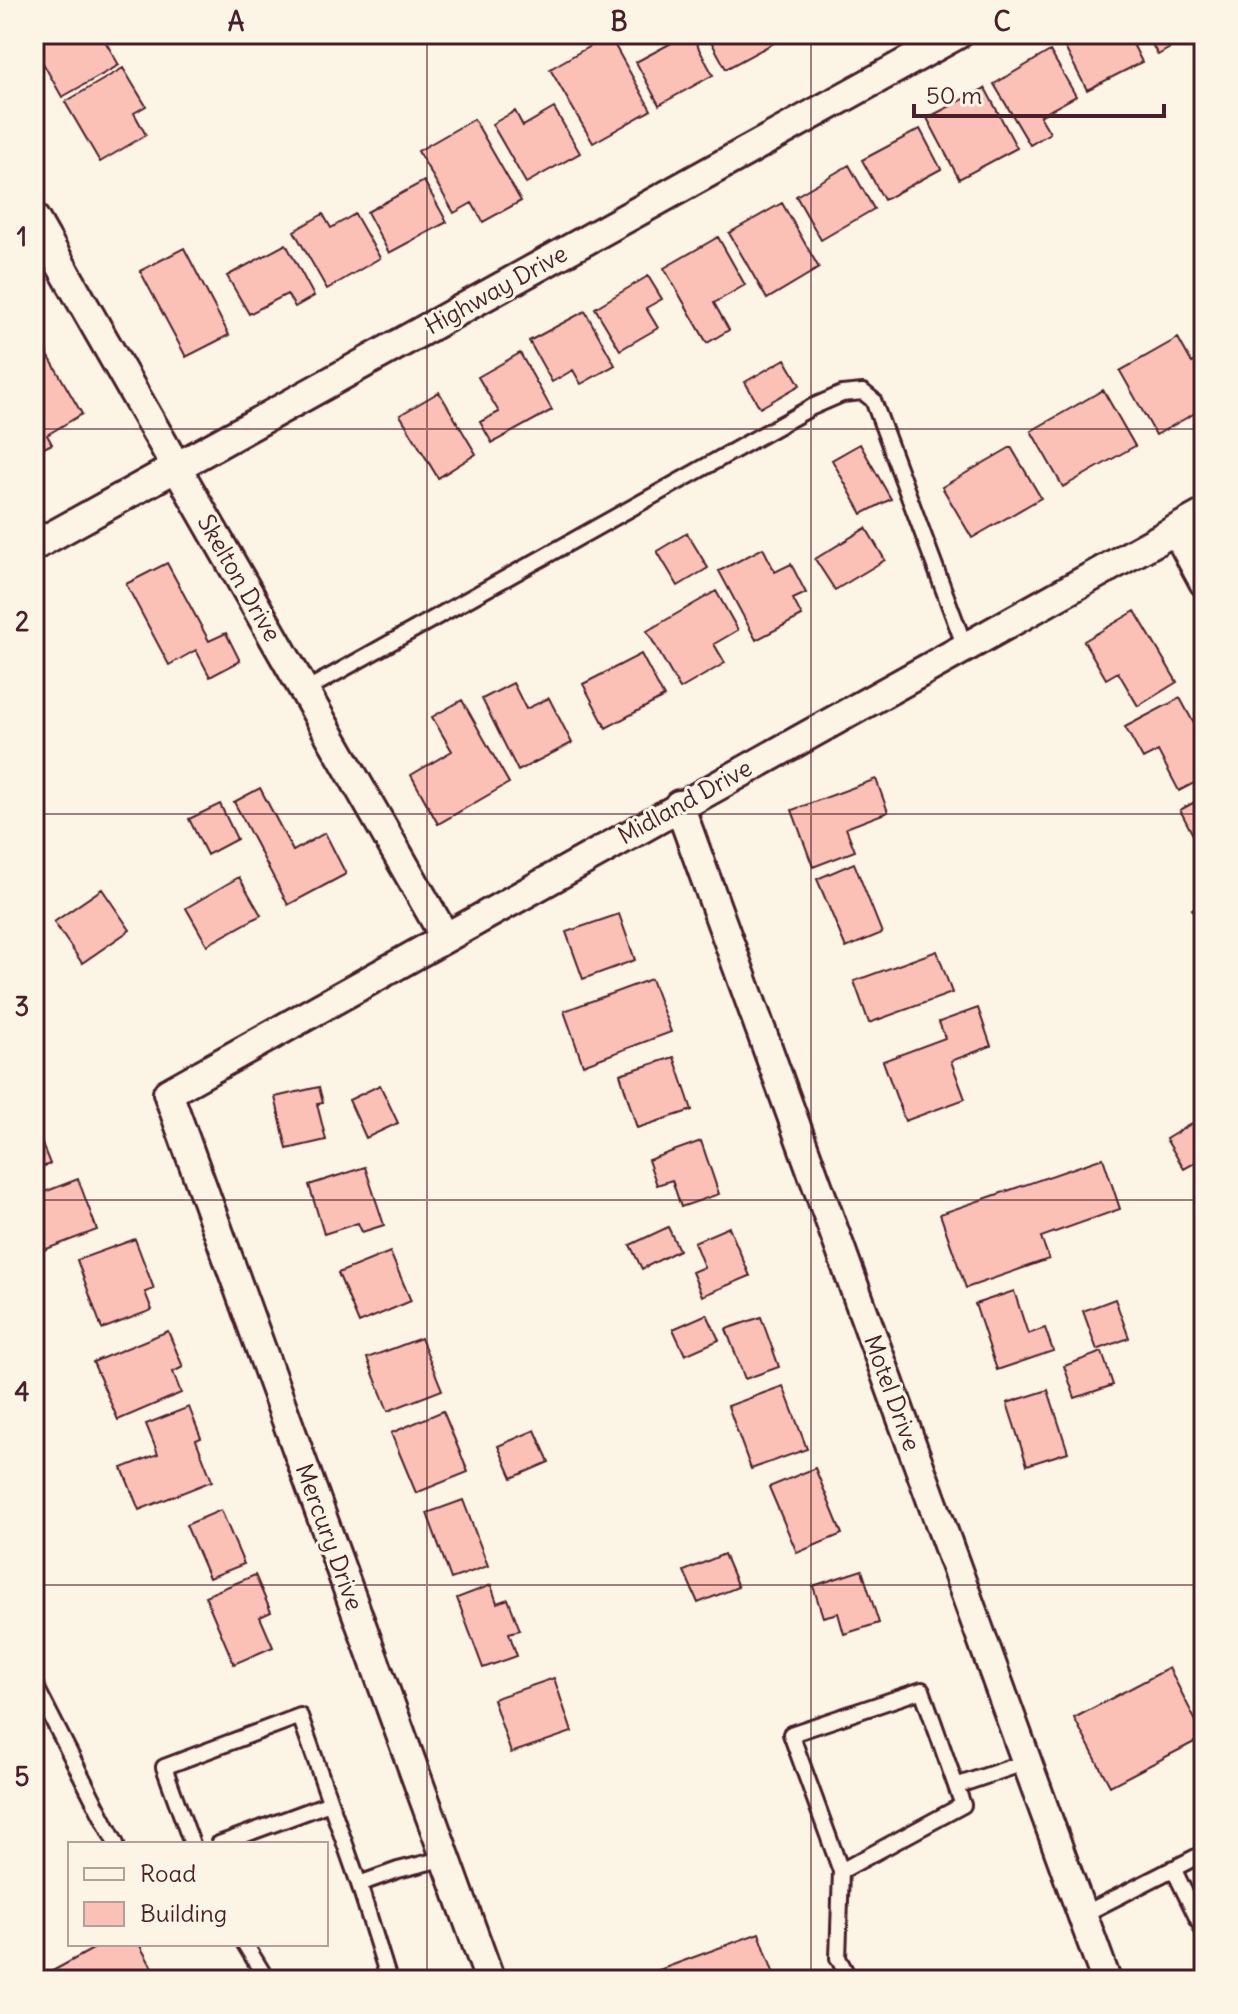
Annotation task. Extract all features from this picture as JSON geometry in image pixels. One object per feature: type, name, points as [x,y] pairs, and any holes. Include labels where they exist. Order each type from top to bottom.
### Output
[{"type":"street","name":"Highway Drive","points":[[34,546],[958,34]]},
{"type":"street","name":"Skelton Drive","points":[[34,218],[445,937]]},
{"type":"street","name":"Midland Drive","points":[[168,1093],[1204,514]]},
{"type":"street","points":[[1176,530],[1204,582]]},
{"type":"street","name":"Motel Drive","points":[[679,805],[1106,1980]]},
{"type":"street","name":"Mercury Drive","points":[[168,1093],[490,1980]]},
{"type":"lane","points":[[304,691],[812,407],[842,394],[863,392],[873,400],[965,647]]},
{"type":"lane","points":[[34,1683],[115,1842]]},
{"type":"lane","points":[[841,1871],[963,1805],[922,1690],[791,1734],[841,1871],[838,1958],[850,1980]]},
{"type":"lane","points":[[191,1842],[164,1767],[300,1716],[389,1980]]},
{"type":"lane","points":[[956,1786],[1027,1762]]},
{"type":"lane","points":[[224,1842],[330,1803]]},
{"type":"lane","points":[[1082,1915],[1204,1853]]},
{"type":"lane","points":[[359,1884],[446,1858]]},
{"type":"lane","points":[[1173,1868],[1204,1932]]},
{"type":"lane","points":[[246,1946],[267,1980]]},
{"type":"building","points":[[67,34],[68,37],[73,34],[101,34],[119,65],[62,97],[34,47],[34,36]]},
{"type":"building","points":[[691,34],[713,75],[659,105],[636,62]]},
{"type":"building","points":[[707,34],[778,34],[781,39],[726,69]]},
{"type":"building","points":[[1088,34],[1128,34],[1142,62],[1087,90],[1064,46]]},
{"type":"building","points":[[1146,34],[1194,34],[1158,55]]},
{"type":"building","points":[[609,35],[651,110],[593,143],[550,69]]},
{"type":"building","points":[[1050,51],[1076,96],[1040,116],[1050,133],[1030,145],[994,84]]},
{"type":"building","points":[[123,68],[146,106],[134,113],[146,135],[100,162],[65,102]]},
{"type":"building","points":[[985,88],[1017,148],[959,179],[927,118]]},
{"type":"building","points":[[554,108],[580,153],[526,183],[492,124],[515,111],[523,126]]},
{"type":"building","points":[[474,119],[521,201],[483,222],[472,203],[454,213],[418,151]]},
{"type":"building","points":[[920,129],[941,169],[884,200],[862,160]]},
{"type":"building","points":[[849,165],[874,209],[821,240],[796,196]]},
{"type":"building","points":[[424,181],[447,222],[389,253],[367,212]]},
{"type":"building","points":[[782,203],[819,268],[767,299],[729,233]]},
{"type":"building","points":[[323,214],[331,228],[355,214],[380,258],[327,289],[294,231]]},
{"type":"building","points":[[718,237],[745,285],[714,303],[729,330],[707,343],[664,268]]},
{"type":"building","points":[[286,244],[314,296],[295,307],[287,294],[249,314],[227,276]]},
{"type":"building","points":[[184,248],[229,335],[186,357],[140,271]]},
{"type":"building","points":[[648,276],[662,299],[646,308],[658,328],[620,350],[595,308]]},
{"type":"building","points":[[585,311],[615,365],[581,384],[573,370],[552,382],[529,341]]},
{"type":"building","points":[[1178,338],[1192,363],[1204,356],[1204,408],[1156,435],[1120,371]]},
{"type":"building","points":[[41,343],[82,414],[47,435],[52,444],[34,453],[34,347]]},
{"type":"building","points":[[520,353],[552,410],[492,443],[480,422],[499,412],[478,377]]},
{"type":"building","points":[[785,359],[800,385],[760,408],[745,382]]},
{"type":"building","points":[[1103,390],[1135,446],[1063,487],[1031,431]]},
{"type":"building","points":[[439,392],[476,454],[438,478],[400,415]]},
{"type":"building","points":[[860,444],[891,499],[862,514],[832,460]]},
{"type":"building","points":[[1011,447],[1041,498],[972,538],[942,487]]},
{"type":"building","points":[[866,528],[885,560],[835,590],[815,559]]},
{"type":"building","points":[[687,533],[708,568],[678,586],[657,551]]},
{"type":"building","points":[[763,548],[775,572],[791,564],[806,593],[793,599],[802,616],[756,640],[719,571]]},
{"type":"building","points":[[167,563],[209,641],[226,633],[240,661],[210,677],[196,650],[169,665],[126,584]]},
{"type":"building","points":[[716,591],[738,630],[714,644],[725,663],[680,689],[647,631]]},
{"type":"building","points":[[1135,611],[1177,682],[1138,706],[1118,672],[1106,679],[1084,641]]},
{"type":"building","points":[[641,654],[664,697],[606,728],[583,684]]},
{"type":"building","points":[[513,683],[526,709],[549,698],[572,743],[518,771],[482,699]]},
{"type":"building","points":[[1180,698],[1204,742],[1204,778],[1179,791],[1158,751],[1143,759],[1125,727]]},
{"type":"building","points":[[462,700],[509,783],[438,824],[411,775],[452,751],[432,717]]},
{"type":"building","points":[[876,779],[888,812],[846,828],[855,851],[813,867],[792,810]]},
{"type":"building","points":[[260,788],[293,851],[325,833],[346,874],[288,905],[234,802]]},
{"type":"building","points":[[1204,797],[1204,856],[1180,810]]},
{"type":"building","points":[[220,804],[237,839],[207,855],[189,819]]},
{"type":"building","points":[[854,863],[882,933],[846,948],[817,879]]},
{"type":"building","points":[[239,877],[261,915],[207,945],[186,908]]},
{"type":"building","points":[[102,889],[130,930],[82,963],[54,922]]},
{"type":"building","points":[[1204,902],[1204,930],[1192,909]]},
{"type":"building","points":[[619,914],[635,960],[583,979],[566,932]]},
{"type":"building","points":[[937,951],[952,993],[869,1023],[854,981]]},
{"type":"building","points":[[651,979],[671,1032],[583,1065],[564,1011]]},
{"type":"building","points":[[978,1008],[991,1046],[951,1061],[965,1099],[905,1121],[883,1061],[945,1038],[939,1022]]},
{"type":"building","points":[[674,1057],[692,1110],[637,1128],[620,1074]]},
{"type":"building","points":[[380,1085],[398,1123],[366,1138],[349,1100]]},
{"type":"building","points":[[319,1087],[323,1103],[317,1104],[326,1140],[287,1149],[275,1097]]},
{"type":"building","points":[[1204,1116],[1204,1158],[1184,1169],[1166,1139]]},
{"type":"building","points":[[34,1124],[50,1164],[34,1170]]},
{"type":"building","points":[[701,1141],[719,1194],[681,1207],[672,1180],[657,1185],[648,1160]]},
{"type":"building","points":[[1103,1158],[1120,1209],[1041,1237],[1049,1259],[966,1288],[940,1214]]},
{"type":"building","points":[[365,1167],[384,1225],[362,1232],[358,1223],[324,1234],[309,1185]]},
{"type":"building","points":[[78,1179],[97,1230],[44,1250],[34,1223],[34,1196]]},
{"type":"building","points":[[668,1227],[679,1250],[642,1269],[630,1245]]},
{"type":"building","points":[[729,1227],[750,1276],[702,1296],[692,1272],[704,1267],[694,1242]]},
{"type":"building","points":[[135,1239],[154,1289],[145,1292],[152,1310],[102,1329],[77,1260]]},
{"type":"building","points":[[390,1252],[411,1301],[359,1323],[338,1273]]},
{"type":"building","points":[[1014,1291],[1028,1334],[1045,1328],[1053,1351],[997,1370],[975,1304]]},
{"type":"building","points":[[1115,1299],[1129,1338],[1097,1350],[1083,1311]]},
{"type":"building","points":[[707,1314],[719,1340],[685,1355],[673,1329]]},
{"type":"building","points":[[761,1317],[779,1367],[745,1379],[726,1329]]},
{"type":"building","points":[[168,1331],[183,1367],[173,1372],[181,1393],[118,1420],[93,1362]]},
{"type":"building","points":[[421,1338],[442,1390],[388,1411],[367,1358]]},
{"type":"building","points":[[1102,1352],[1113,1385],[1075,1398],[1064,1366]]},
{"type":"building","points":[[783,1386],[807,1449],[751,1469],[728,1406]]},
{"type":"building","points":[[1048,1390],[1068,1452],[1027,1465],[1007,1403]]},
{"type":"building","points":[[189,1407],[201,1438],[196,1440],[212,1481],[139,1510],[122,1468],[158,1454],[146,1424]]},
{"type":"building","points":[[443,1411],[468,1472],[416,1493],[391,1433]]},
{"type":"building","points":[[535,1430],[549,1462],[512,1478],[498,1446]]},
{"type":"building","points":[[815,1468],[842,1534],[797,1553],[769,1487]]},
{"type":"building","points":[[463,1500],[488,1566],[451,1579],[427,1513]]},
{"type":"building","points":[[221,1510],[244,1564],[209,1578],[186,1525]]},
{"type":"building","points":[[724,1554],[738,1587],[698,1603],[684,1571]]},
{"type":"building","points":[[862,1570],[879,1623],[844,1634],[838,1613],[823,1617],[813,1586]]},
{"type":"building","points":[[255,1575],[271,1612],[260,1617],[273,1647],[234,1664],[205,1596]]},
{"type":"building","points":[[491,1585],[497,1603],[508,1599],[520,1630],[509,1633],[517,1656],[483,1668],[457,1598]]},
{"type":"building","points":[[1169,1668],[1204,1737],[1110,1786],[1074,1718]]},
{"type":"building","points":[[554,1678],[572,1732],[511,1753],[493,1699]]},
{"type":"building","points":[[759,1933],[776,1980],[632,1980]]},
{"type":"building","points":[[98,1946],[140,1946],[159,1980],[36,1980]]}]
